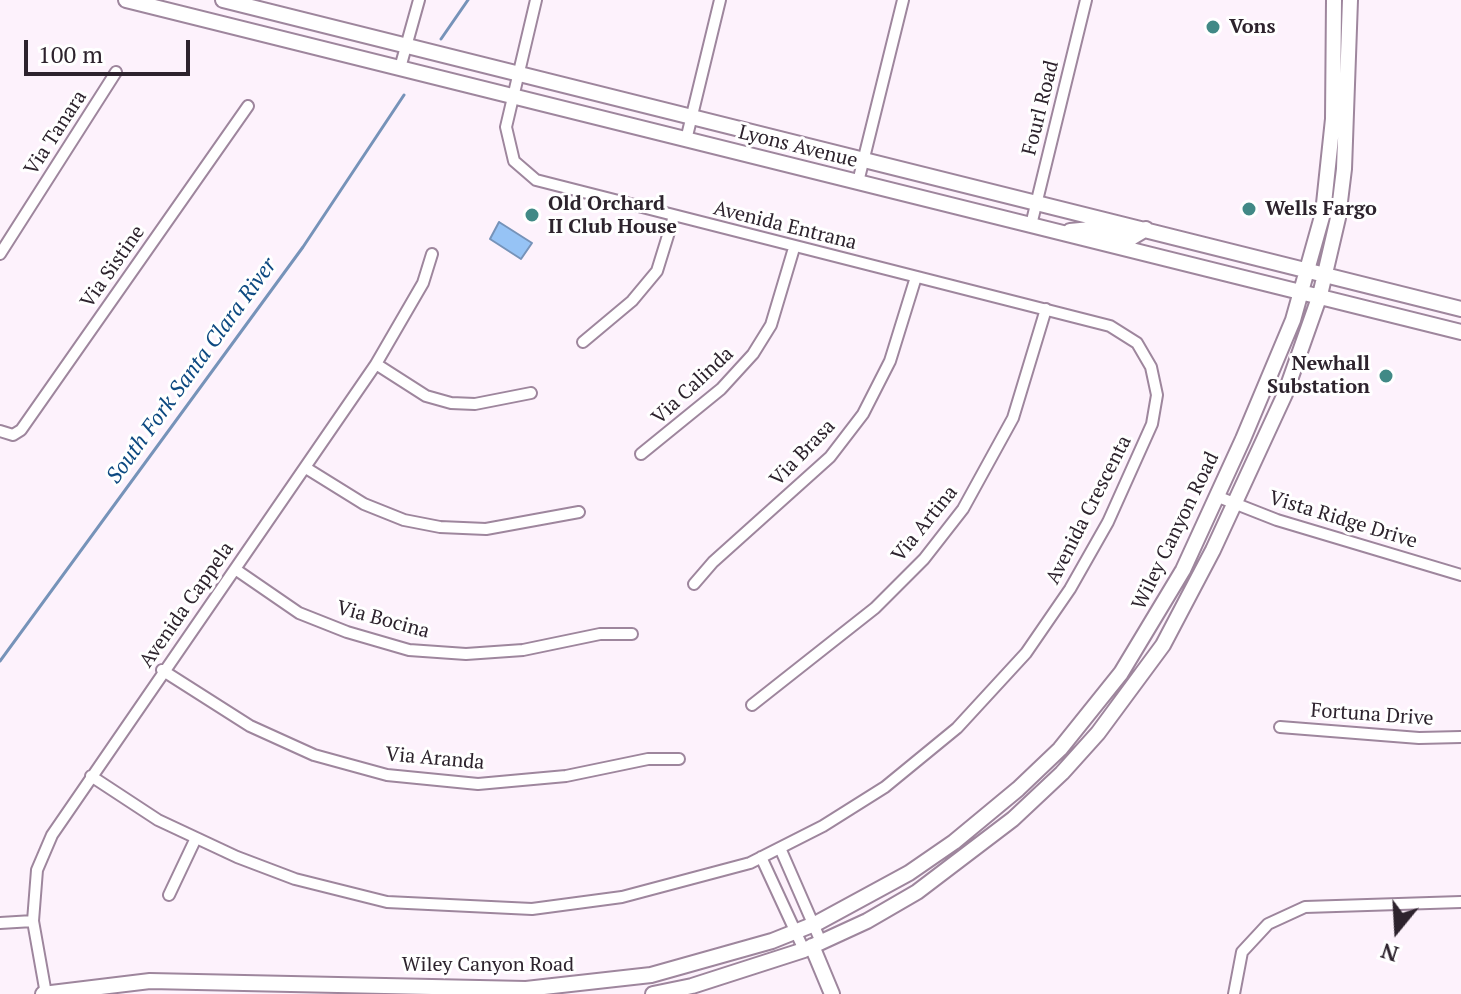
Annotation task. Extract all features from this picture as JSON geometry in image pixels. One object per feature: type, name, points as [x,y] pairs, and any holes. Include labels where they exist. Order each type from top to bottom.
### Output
[{"type":"main road","name":"Lyons Avenue","points":[[126,0],[1461,332]]},
{"type":"main road","name":"Lyons Avenue","points":[[232,1],[1461,309]]},
{"type":"main road","points":[[1333,7],[1350,7]]},
{"type":"main road","name":"Wiley Canyon Road","points":[[45,994],[150,981],[526,989],[583,985],[699,964],[795,931],[909,873],[954,842],[1060,749],[1147,634],[1183,570],[1274,370],[1323,213],[1331,150],[1333,7]]},
{"type":"main road","name":"Wiley Canyon Road","points":[[653,994],[707,981],[813,946],[880,913],[964,859],[1062,773],[1098,733],[1163,645],[1285,394],[1320,295],[1344,169],[1350,7]]},
{"type":"main road","points":[[1058,232],[1091,229],[1131,238],[1146,229]]},
{"type":"main road","points":[[813,946],[832,994]]},
{"type":"street","points":[[400,68],[419,0]]},
{"type":"street","name":"Avenida Entrana","points":[[536,0],[506,137],[514,161],[527,175],[548,185],[1110,326],[1137,343]]},
{"type":"street","points":[[686,140],[720,0]]},
{"type":"street","points":[[858,182],[903,0]]},
{"type":"street","name":"Fourl Road","points":[[1031,225],[1086,0]]},
{"type":"street","points":[[231,26],[232,1]]},
{"type":"street","name":"Via Tanara","points":[[0,254],[116,72]]},
{"type":"street","name":"Via Sistine","points":[[0,431],[13,435],[21,430],[248,106]]},
{"type":"street","points":[[583,342],[632,301],[657,271],[674,216]]},
{"type":"street","name":"Via Calinda","points":[[641,454],[721,389],[753,354],[771,325],[794,248]]},
{"type":"street","name":"Avenida Cappela","points":[[45,994],[33,921],[37,870],[52,835],[162,670],[376,364],[423,283],[432,254]]},
{"type":"street","name":"Via Brasa","points":[[694,584],[713,562],[830,457],[863,414],[890,361],[916,277]]},
{"type":"street","name":"Via Artina","points":[[752,705],[875,608],[924,559],[963,509],[1013,418],[1046,309]]},
{"type":"street","name":"Avenida Crescenta","points":[[91,776],[158,820],[196,838],[295,879],[387,902],[437,907],[532,909],[622,897],[696,879],[761,857],[885,787],[957,728],[1026,653],[1070,589],[1108,522],[1152,424],[1157,395],[1151,367],[1137,343]]},
{"type":"street","points":[[376,364],[426,396],[451,403],[475,404],[531,393]]},
{"type":"street","points":[[306,468],[364,504],[404,520],[440,527],[486,529],[579,512]]},
{"type":"street","name":"Vista Ridge Drive","points":[[1216,496],[1461,575]]},
{"type":"street","name":"Via Bocina","points":[[235,569],[299,613],[347,632],[409,650],[466,654],[509,651],[600,634],[632,634]]},
{"type":"street","name":"Via Aranda","points":[[162,670],[250,726],[314,755],[387,775],[478,784],[566,776],[648,759],[679,759]]},
{"type":"street","name":"Fortuna Drive","points":[[1280,727],[1419,738],[1461,737]]},
{"type":"street","points":[[169,895],[196,838]]},
{"type":"street","points":[[780,848],[813,924],[813,946]]},
{"type":"street","points":[[761,857],[795,931],[813,946]]},
{"type":"street","points":[[1234,994],[1242,952],[1268,924],[1305,907],[1461,902]]},
{"type":"street","points":[[0,923],[33,921]]},
{"type":"water","points":[[499,222],[532,243],[521,259],[490,239]]},
{"type":"waterway","name":"South Fork Santa Clara River","points":[[441,39],[468,0]]},
{"type":"waterway","name":"South Fork Santa Clara River","points":[[0,661],[303,247],[404,95]]},
{"type":"place","name":"Vons","points":[[1213,27]]},
{"type":"place","name":"Wells Fargo","points":[[1249,209]]},
{"type":"place","name":"Old Orchard II Club House","points":[[532,215]]},
{"type":"place","name":"Newhall Substation","points":[[1386,376]]}]
